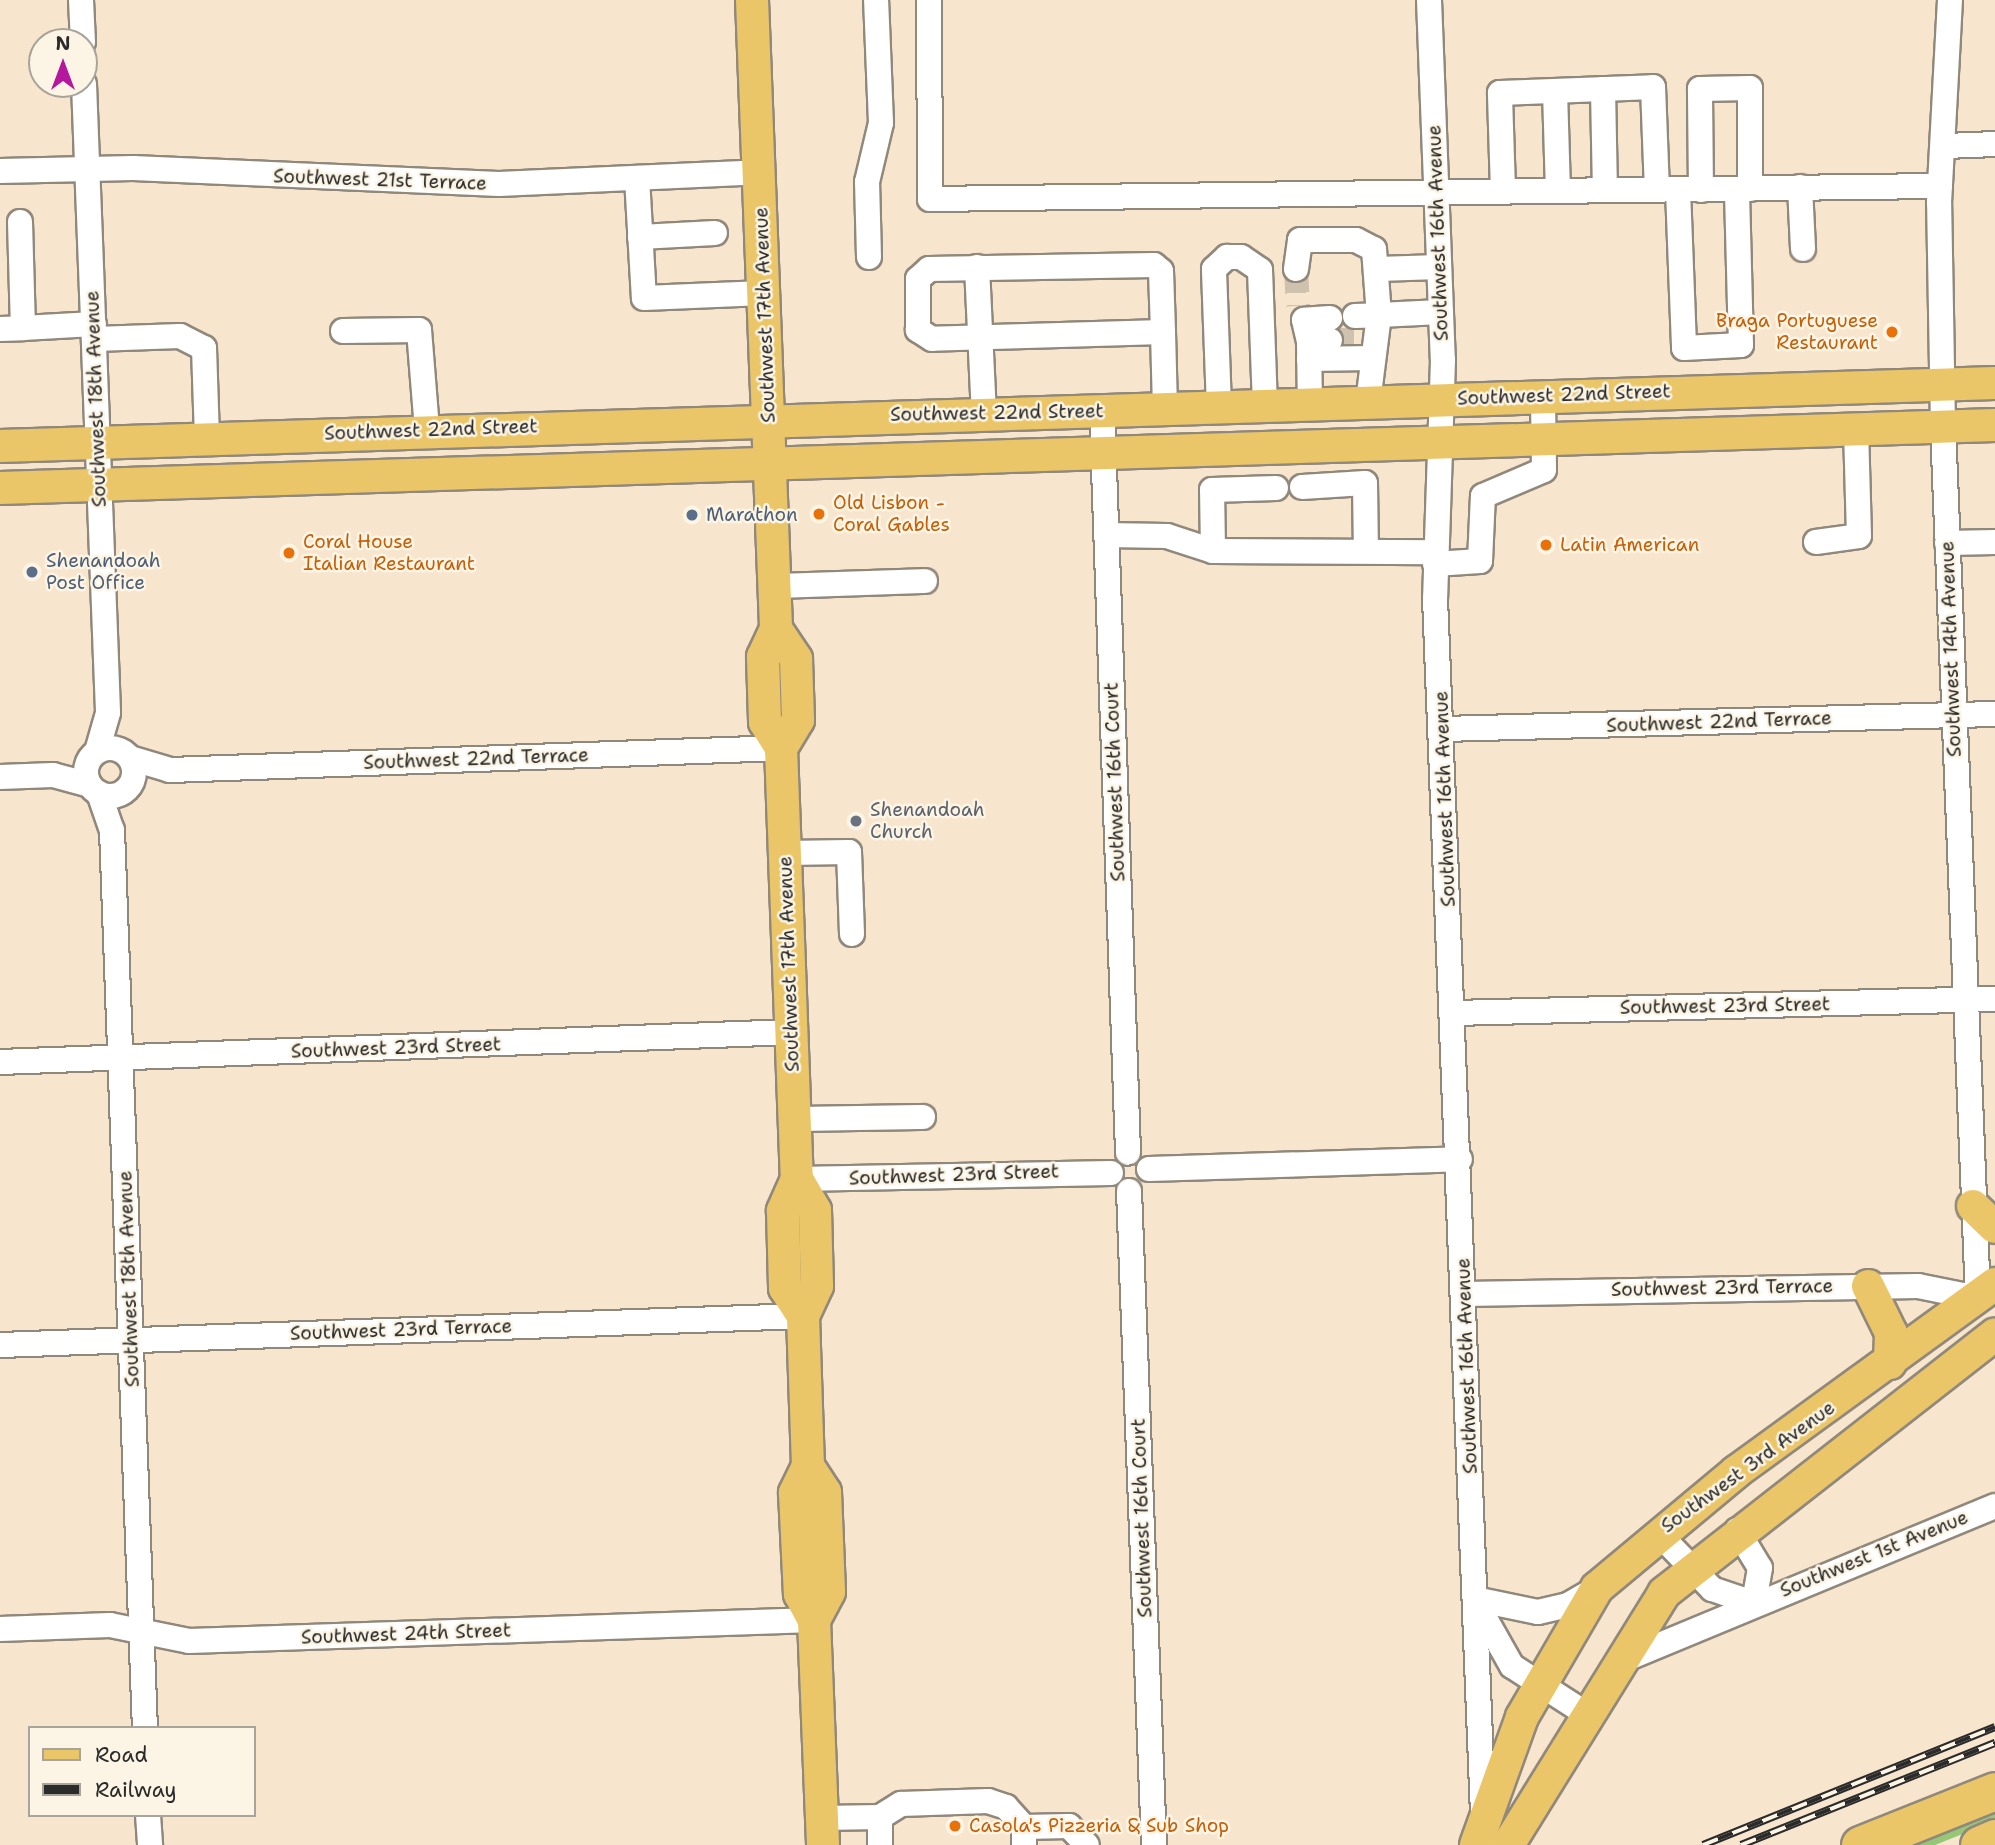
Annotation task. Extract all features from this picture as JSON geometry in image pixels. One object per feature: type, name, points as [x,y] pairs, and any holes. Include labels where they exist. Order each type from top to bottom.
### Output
[{"type":"highway","points":[[1860,1845],[1995,1791]]},
{"type":"highway","points":[[1979,1845],[1995,1838]]},
{"type":"main road","name":"Southwest 17th Avenue","points":[[752,0],[776,629],[763,657],[765,722],[781,748],[797,1179],[783,1211],[785,1288],[803,1316],[808,1466],[795,1493],[800,1594],[814,1620],[822,1832]]},
{"type":"main road","name":"Southwest 22nd Street","points":[[0,446],[769,418],[1165,410],[1995,383]]},
{"type":"main road","name":"Southwest 22nd Street","points":[[0,488],[770,460],[1995,425]]},
{"type":"main road","points":[[1868,1286],[1891,1333],[1890,1363]]},
{"type":"main road","name":"Southwest 3rd Avenue","points":[[1539,1685],[1597,1588],[1658,1533],[1890,1363],[1989,1301]]},
{"type":"main road","points":[[1508,1845],[1615,1663],[1691,1566],[1995,1334]]},
{"type":"main road","name":"Southwest 16th Avenue","points":[[1473,1834],[1539,1685]]},
{"type":"street","points":[[81,0],[82,28]]},
{"type":"street","points":[[869,257],[867,182],[881,123],[876,0]]},
{"type":"street","points":[[929,0],[930,199],[1436,189],[1558,191],[1940,186]]},
{"type":"street","name":"Southwest 16th Avenue","points":[[1429,0],[1441,312],[1441,399],[1437,442],[1434,558],[1460,1159],[1475,1599],[1473,1834]]},
{"type":"street","name":"Southwest 14th Avenue","points":[[1950,0],[1946,146],[1940,186],[1946,385],[1943,426],[1965,1000],[1989,1301]]},
{"type":"street","points":[[1503,191],[1500,93],[1653,87],[1679,190],[1684,348],[1741,345],[1744,189],[1750,88],[1700,89],[1679,190]]},
{"type":"street","points":[[1603,89],[1605,190]]},
{"type":"street","points":[[1555,91],[1558,191]]},
{"type":"street","name":"Southwest 18th Avenue","points":[[84,98],[110,755],[94,789],[112,830],[145,1726]]},
{"type":"street","points":[[1946,146],[1995,144]]},
{"type":"street","name":"Southwest 21st Terrace","points":[[0,171],[87,168],[421,183],[759,172]]},
{"type":"street","points":[[637,178],[644,298],[764,292]]},
{"type":"street","points":[[1800,187],[1802,249]]},
{"type":"street","points":[[20,222],[12,328],[180,336],[204,348],[207,439]]},
{"type":"street","points":[[640,237],[715,233]]},
{"type":"street","points":[[1296,268],[1300,240],[1311,237],[1370,245],[1378,269],[1367,334],[1368,402]]},
{"type":"street","points":[[1219,407],[1214,269],[1227,257],[1241,257],[1260,270],[1265,405]]},
{"type":"street","points":[[1163,332],[932,339],[918,330],[921,273],[977,267],[1145,261],[1161,271],[1163,332],[1165,410]]},
{"type":"street","points":[[977,267],[984,415]]},
{"type":"street","points":[[1378,269],[1439,267]]},
{"type":"street","points":[[1310,404],[1313,331],[1367,334],[1441,312]]},
{"type":"street","points":[[343,331],[419,330],[427,430]]},
{"type":"street","points":[[1106,535],[1167,536],[1213,551],[1366,551],[1480,561],[1483,496],[1544,470],[1544,396]]},
{"type":"street","name":"Southwest 16th Court","points":[[1102,411],[1128,1153]]},
{"type":"street","points":[[1816,542],[1859,536],[1856,429]]},
{"type":"street","points":[[1301,487],[1365,483],[1366,551]]},
{"type":"street","points":[[1213,551],[1212,490],[1276,488]]},
{"type":"street","points":[[1947,543],[1995,542]]},
{"type":"street","points":[[775,586],[925,582]]},
{"type":"street","name":"Southwest 22nd Terrace","points":[[1443,729],[1995,714]]},
{"type":"street","name":"Southwest 22nd Terrace","points":[[110,755],[170,770],[781,748]]},
{"type":"street","points":[[0,777],[53,775],[110,755],[128,788]]},
{"type":"street","name":"Southwest 22nd Terrace","points":[[94,789],[128,788],[170,770]]},
{"type":"street","points":[[53,775],[94,789]]},
{"type":"street","name":"Southwest 18th Avenue","points":[[112,830],[128,788]]},
{"type":"street","points":[[785,853],[849,852],[852,934]]},
{"type":"street","name":"Southwest 23rd Street","points":[[1454,1013],[1995,999]]},
{"type":"street","name":"Southwest 23rd Street","points":[[0,1062],[792,1032]]},
{"type":"street","points":[[795,1119],[923,1116]]},
{"type":"street","points":[[1128,1153],[1140,1155],[1149,1169],[1144,1185],[1129,1191],[1111,1173],[1118,1158],[1128,1153]]},
{"type":"street","points":[[1149,1169],[1460,1159]]},
{"type":"street","name":"Southwest 23rd Street","points":[[797,1179],[1111,1173]]},
{"type":"street","name":"Southwest 16th Court","points":[[1129,1191],[1154,1845]]},
{"type":"street","name":"Southwest 23rd Terrace","points":[[1465,1294],[1918,1286],[1989,1301]]},
{"type":"street","name":"Southwest 23rd Terrace","points":[[0,1345],[803,1316]]},
{"type":"street","name":"Southwest 1st Avenue","points":[[1615,1663],[1754,1603],[1995,1506]]},
{"type":"street","name":"Southwest 1st Avenue","points":[[1737,1530],[1760,1568],[1754,1603]]},
{"type":"street","points":[[1658,1533],[1725,1599],[1754,1603]]},
{"type":"street","points":[[1475,1599],[1538,1612],[1568,1605],[1597,1588]]},
{"type":"street","name":"Southwest 16th Avenue","points":[[1475,1599],[1504,1656],[1539,1685],[1585,1713]]},
{"type":"street","name":"Southwest 24th Street","points":[[0,1629],[110,1625],[189,1641],[814,1620]]},
{"type":"street","points":[[822,1832],[880,1817],[901,1804],[988,1801],[1006,1807],[1024,1836],[1069,1826],[1087,1845]]},
{"type":"street","points":[[148,1817],[150,1845]]},
{"type":"street","points":[[880,1817],[880,1845]]},
{"type":"green space","points":[[1995,1807],[1995,1821],[1935,1845],[1901,1845]]},
{"type":"tunnel","points":[[1296,269],[1298,306]]},
{"type":"tunnel","points":[[1330,340],[1355,340]]},
{"type":"railway","points":[[1703,1845],[1995,1727]]},
{"type":"railway","points":[[1741,1845],[1995,1743]]},
{"type":"place","name":"Braga Portuguese Restaurant","points":[[1892,332]]},
{"type":"place","name":"Old Lisbon - Coral Gables","points":[[819,514]]},
{"type":"place","name":"Marathon","points":[[692,515]]},
{"type":"place","name":"Latin American","points":[[1546,545]]},
{"type":"place","name":"Coral House Italian Restaurant","points":[[289,553]]},
{"type":"place","name":"Shenandoah Post Office","points":[[32,572]]},
{"type":"place","name":"Shenandoah Church","points":[[856,821]]},
{"type":"place","name":"Casola's Pizzeria & Sub Shop","points":[[955,1826]]}]
